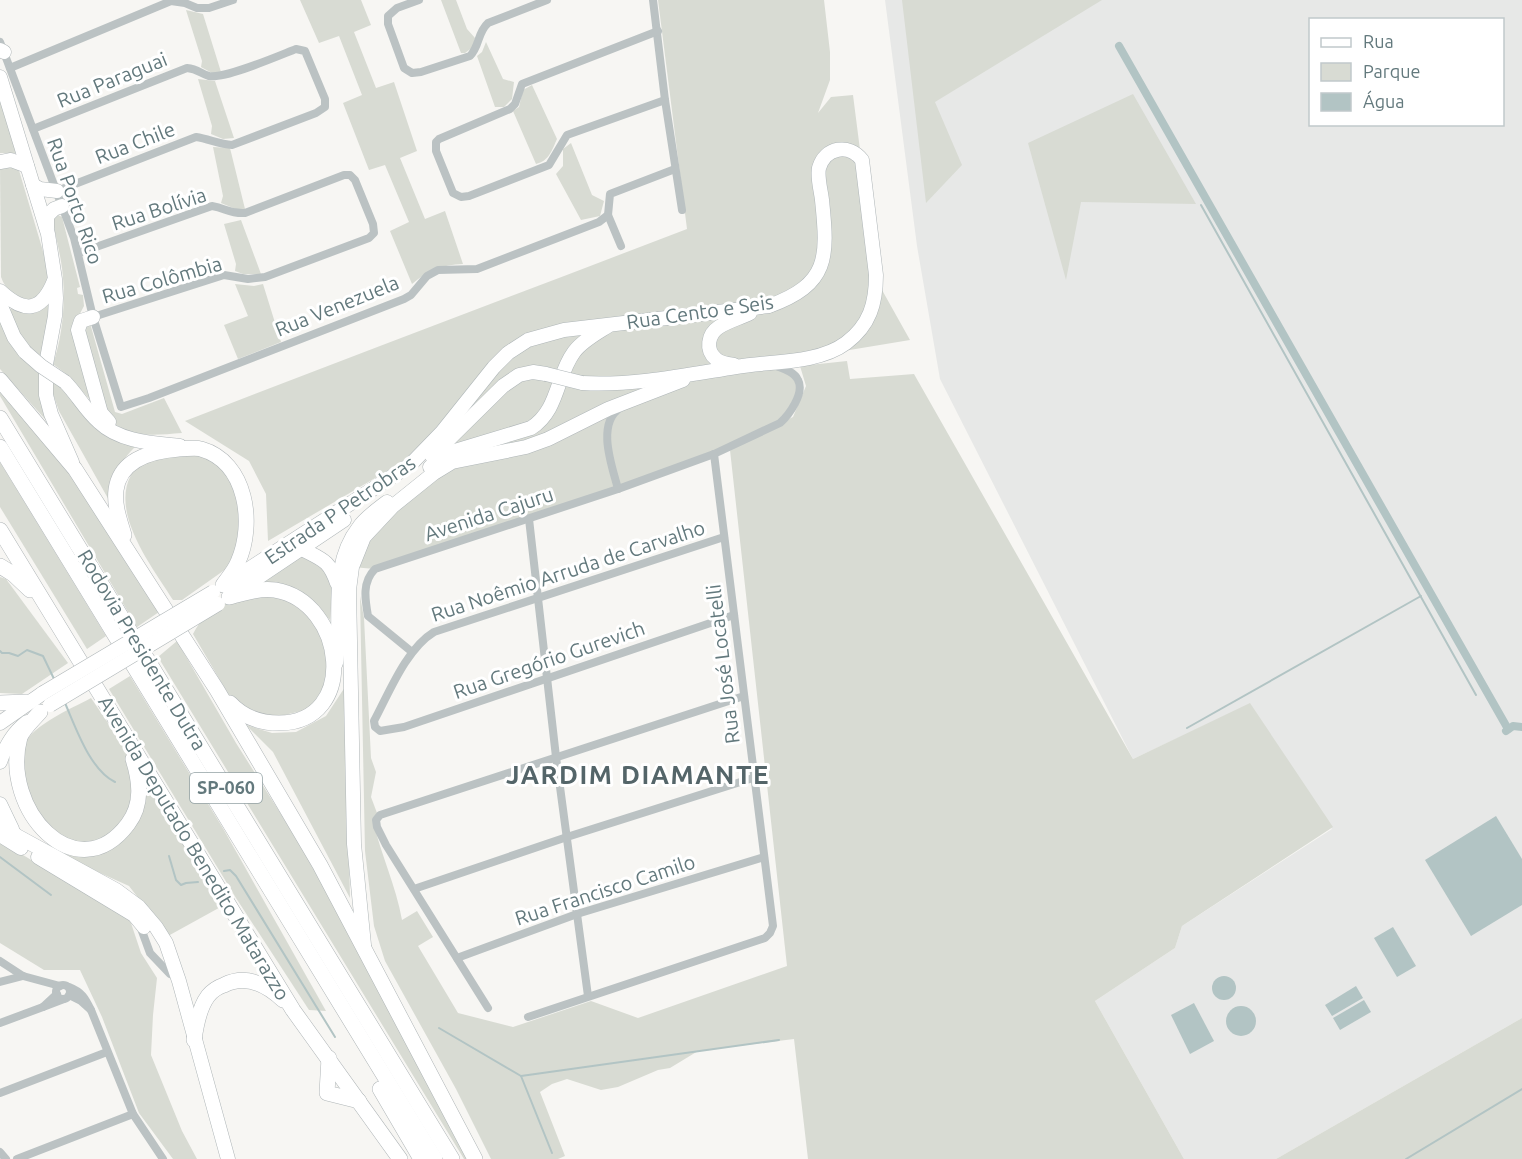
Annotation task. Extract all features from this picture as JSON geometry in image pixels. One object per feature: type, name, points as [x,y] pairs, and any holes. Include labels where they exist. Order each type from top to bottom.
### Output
[{"type":"highway","points":[[0,380],[75,469],[217,690],[321,865],[475,1159]]},
{"type":"highway","name":"Rodovia Presidente Dutra","points":[[0,418],[452,1159]]},
{"type":"highway","name":"Rodovia Presidente Dutra","points":[[0,447],[435,1159]]},
{"type":"highway","points":[[129,551],[117,512],[116,489],[124,468],[141,456],[165,450],[200,448],[214,454],[238,481],[244,497],[247,521],[244,544],[238,563],[221,595]]},
{"type":"highway","name":"Avenida Deputado Benedito Matarazzo","points":[[0,530],[293,1010],[400,1159]]},
{"type":"highway","points":[[0,566],[13,574],[44,604]]},
{"type":"highway","points":[[217,690],[236,710],[247,717],[267,723],[289,723],[308,716],[322,704],[331,687],[335,670],[333,649],[325,627],[313,611],[297,598],[275,590],[221,595]]},
{"type":"highway","points":[[0,703],[27,702]]},
{"type":"highway","points":[[44,703],[21,735],[14,754],[12,775],[15,796],[23,813],[35,829],[49,839],[67,847],[87,849],[105,843],[121,834],[133,818],[139,798],[138,775],[123,731]]},
{"type":"highway","points":[[291,923],[357,1050],[421,1159]]},
{"type":"highway","points":[[194,1040],[196,1020],[209,994],[231,981],[257,982],[271,989],[293,1010]]},
{"type":"highway","points":[[329,1058],[327,1093],[359,1101]]},
{"type":"main road","points":[[5,72],[27,166],[48,234],[55,279],[55,316],[46,364],[46,395],[51,414],[75,469]]},
{"type":"main road","name":"Rua Cento e Seis","points":[[609,324],[769,306],[792,297],[808,286],[816,276],[823,259],[825,234],[819,169],[828,153],[834,150],[855,152],[862,160],[876,275],[876,293],[872,311],[860,330],[847,342],[827,354],[770,364]]},
{"type":"main road","points":[[0,162],[11,160],[27,166]]},
{"type":"main road","points":[[33,185],[40,189],[57,191]]},
{"type":"main road","points":[[48,234],[48,216],[54,209],[63,206]]},
{"type":"main road","points":[[0,291],[17,305],[26,308],[35,306],[48,295],[55,279]]},
{"type":"main road","points":[[0,304],[14,337],[25,352],[65,382],[99,422],[115,433],[132,440],[200,448]]},
{"type":"main road","points":[[738,367],[717,361],[711,354],[709,338],[720,326],[769,306]]},
{"type":"main road","points":[[93,317],[81,321],[78,330],[101,413],[132,440]]},
{"type":"main road","name":"Estrada P Petrobras","points":[[335,670],[343,587],[343,556],[360,526],[444,455],[531,428],[539,423],[553,402],[566,364],[575,350],[609,324]]},
{"type":"main road","name":"Estrada P Petrobras","points":[[221,595],[410,465],[442,432],[508,353],[528,340],[545,334],[609,324]]},
{"type":"main road","points":[[0,762],[15,731],[44,703],[221,595],[302,549],[416,470],[451,439],[502,386],[519,375],[533,372],[582,383],[600,384],[770,364]]},
{"type":"main road","points":[[364,945],[354,844],[343,587],[364,537],[393,506],[434,473],[452,462],[526,447],[548,439],[608,409],[699,374]]},
{"type":"main road","points":[[302,549],[328,563],[343,587]]},
{"type":"main road","points":[[0,723],[27,702],[44,703]]},
{"type":"main road","points":[[0,804],[17,836]]},
{"type":"main road","points":[[0,822],[17,836],[116,890],[139,907],[156,927],[166,943],[179,981],[228,1159]]},
{"type":"main road","points":[[0,835],[134,915],[160,947],[170,975],[220,1159]]},
{"type":"street","points":[[5,72],[171,1],[197,8],[209,8],[233,0]]},
{"type":"street","points":[[419,0],[397,8],[388,16],[388,24],[404,68],[412,73],[470,56],[476,50],[482,29],[488,23],[547,0]]},
{"type":"street","points":[[653,0],[682,210]]},
{"type":"street","points":[[658,31],[522,84],[515,104],[510,109],[439,139],[436,142],[436,151],[453,192],[461,197],[469,196],[549,165],[567,135],[665,100]]},
{"type":"street","name":"Rua Porto Rico","points":[[1,48],[5,72],[33,129],[79,253],[93,317],[121,407]]},
{"type":"street","name":"Rua Paraguai","points":[[33,129],[187,68],[197,69],[208,76],[222,76],[296,49],[305,51]]},
{"type":"street","name":"Rua Chile","points":[[57,191],[196,137],[207,138],[219,144],[232,145],[316,113],[325,107],[325,99],[305,51]]},
{"type":"street","points":[[621,246],[608,214],[610,195],[675,170]]},
{"type":"street","name":"Rua Bolívia","points":[[79,253],[212,206],[232,213],[245,213],[344,175],[350,175]]},
{"type":"street","name":"Rua Colômbia","points":[[93,317],[224,275],[248,279],[265,277],[369,238],[374,233],[368,213],[355,180],[350,175]]},
{"type":"street","name":"Rua Venezuela","points":[[121,407],[404,299],[427,276],[438,270],[470,270],[484,267],[598,222],[608,214]]},
{"type":"street","name":"Avenida Cajuru","points":[[412,652],[368,615],[365,587],[369,574],[375,569],[618,489],[714,454],[780,423],[789,415],[800,390],[799,381],[793,374],[770,364]]},
{"type":"street","points":[[618,489],[607,434],[608,427],[614,413],[636,398]]},
{"type":"street","name":"Rua José Locatelli","points":[[588,996],[765,938],[773,926],[714,454]]},
{"type":"street","points":[[528,1017],[588,996],[556,757],[529,519]]},
{"type":"street","name":"Rua Noêmio Arruda de Carvalho","points":[[412,652],[424,638],[434,632],[724,537]]},
{"type":"street","name":"Rua Gregório Gurevich","points":[[412,652],[374,721],[375,727],[380,731],[404,727],[734,615]]},
{"type":"street","points":[[488,1008],[377,828],[376,820],[380,815],[744,696]]},
{"type":"street","points":[[414,889],[567,837],[753,778]]},
{"type":"street","name":"Rua Francisco Camilo","points":[[458,957],[577,914],[764,857]]},
{"type":"street","points":[[0,961],[23,976],[81,1001],[91,1010],[133,1114],[164,1159]]},
{"type":"street","points":[[0,982],[23,976]]},
{"type":"street","points":[[0,1023],[43,1007],[63,992]]},
{"type":"street","points":[[0,1093],[107,1052]]},
{"type":"street","points":[[17,1159],[133,1114]]},
{"type":"street","points":[[0,1152],[6,1159]]},
{"type":"shaded area","points":[[885,0],[1522,0],[1522,1018],[1276,1159],[1184,1159],[1095,1001],[1175,948],[1182,926],[1332,829],[1250,704],[1133,759],[940,379],[917,246]]},
{"type":"green space","points":[[300,0],[361,0],[371,25],[354,32],[376,88],[394,82],[417,151],[400,158],[425,219],[445,211],[463,264],[436,269],[412,284],[390,231],[409,222],[385,165],[369,170],[343,103],[362,95],[339,36],[319,43]]},
{"type":"green space","points":[[441,0],[456,0],[467,29],[475,38],[473,47],[465,53],[461,53]]},
{"type":"green space","points":[[658,0],[824,0],[830,52],[830,80],[818,113],[831,97],[853,95],[876,275],[910,340],[771,363],[793,374],[800,390],[778,424],[793,417],[806,386],[800,366],[847,361],[850,379],[914,374],[1133,759],[1250,703],[1333,827],[1182,926],[1175,948],[1095,1001],[1184,1159],[808,1159],[794,1039],[698,1051],[670,1068],[658,1070],[618,1087],[601,1090],[567,1079],[552,1084],[540,1092],[565,1156],[558,1159],[491,1159],[456,1089],[385,961],[374,926],[365,851],[360,596],[364,618],[371,758],[376,772],[371,797],[377,813],[373,821],[402,920],[417,911],[433,937],[418,946],[458,1013],[513,1027],[591,1001],[638,1018],[787,966],[730,450],[375,569],[352,567],[362,541],[431,475],[487,368],[411,457],[268,541],[266,494],[249,461],[185,421],[687,229]]},
{"type":"green space","points":[[902,0],[1102,0],[935,102],[962,165],[926,203]]},
{"type":"green space","points":[[186,10],[203,14],[221,72],[212,73],[201,67],[202,61]]},
{"type":"green space","points":[[486,42],[503,79],[514,82],[512,99],[504,107],[495,107],[477,56],[482,52]]},
{"type":"green space","points":[[198,79],[215,81],[234,138],[223,139],[211,134],[212,126]]},
{"type":"green space","points":[[532,85],[557,139],[547,158],[536,164],[513,111],[519,107],[523,90]]},
{"type":"green space","points":[[0,93],[17,153],[0,153]]},
{"type":"green space","points":[[1133,94],[1196,204],[1081,202],[1066,280],[1028,143]]},
{"type":"green space","points":[[571,143],[592,195],[604,201],[600,216],[581,220],[556,174],[563,166],[563,149]]},
{"type":"green space","points":[[213,147],[230,148],[245,209],[238,210],[221,203],[223,196]]},
{"type":"green space","points":[[0,167],[18,167],[48,268],[50,283],[44,294],[27,301],[11,292],[1,277]]},
{"type":"green space","points":[[56,214],[62,217],[80,287],[77,288],[78,294],[83,295],[84,306],[76,321],[96,406],[65,373],[53,364],[64,304],[62,268],[53,222]]},
{"type":"green space","points":[[241,220],[261,274],[243,274],[235,271],[236,264],[224,224]]},
{"type":"green space","points":[[235,284],[254,286],[263,284],[281,342],[238,359],[224,325],[248,316]]},
{"type":"green space","points":[[51,298],[45,358],[27,344],[8,310]]},
{"type":"green space","points":[[0,320],[41,372],[53,428],[0,369]]},
{"type":"green space","points":[[90,323],[115,412],[122,414],[164,398],[182,433],[151,435],[131,432],[122,429],[106,415],[82,329]]},
{"type":"green space","points":[[53,380],[94,423],[137,445],[121,465],[110,502],[59,411],[50,385]]},
{"type":"green space","points":[[0,390],[60,458],[159,612],[137,627],[0,396]]},
{"type":"green space","points":[[191,452],[214,460],[227,474],[241,506],[241,532],[233,557],[226,569],[182,600],[173,600],[145,557],[137,540],[126,506],[126,490],[131,475],[142,460]]},
{"type":"green space","points":[[0,462],[106,636],[87,649],[0,507]]},
{"type":"green space","points":[[300,556],[308,556],[331,575],[330,620],[300,594],[284,587],[262,582]]},
{"type":"green space","points":[[0,577],[6,579],[68,663],[22,694],[0,693]]},
{"type":"green space","points":[[275,593],[314,615],[332,673],[310,709],[276,717],[260,715],[231,699],[193,634],[209,613],[218,606],[238,598]]},
{"type":"green space","points":[[177,641],[236,743],[349,922],[467,1159],[464,1159],[158,657]]},
{"type":"green space","points":[[130,676],[224,830],[326,1011],[309,1010],[236,898],[109,689]]},
{"type":"green space","points":[[345,687],[350,898],[273,752],[246,725],[272,733],[296,732],[326,716]]},
{"type":"green space","points":[[91,698],[155,792],[226,904],[168,936],[129,886],[67,858],[50,834],[25,809],[21,752],[25,743],[31,735],[50,720]]},
{"type":"green space","points":[[0,841],[130,920],[141,953],[157,978],[151,1055],[182,1131],[197,1159],[173,1159],[139,1113],[102,1017],[80,970],[44,970],[0,943]]},
{"type":"green space","points":[[1522,1018],[1522,1159],[1276,1159]]},
{"type":"water","points":[[1496,816],[1522,859],[1522,905],[1471,936],[1425,860]]},
{"type":"water","points":[[1393,927],[1416,966],[1397,977],[1374,938]]},
{"type":"water","points":[[1219,976],[1229,976],[1236,983],[1236,993],[1229,1000],[1219,1000],[1212,993],[1212,983]]},
{"type":"water","points":[[1356,986],[1363,998],[1332,1016],[1325,1005]]},
{"type":"water","points":[[1364,1000],[1371,1012],[1340,1030],[1333,1018]]},
{"type":"water","points":[[1194,1003],[1214,1041],[1190,1054],[1171,1015]]},
{"type":"water","points":[[1241,1006],[1247,1007],[1255,1015],[1255,1027],[1247,1035],[1241,1036],[1235,1035],[1227,1027],[1226,1021],[1227,1015],[1235,1007]]},
{"type":"waterway","points":[[1119,46],[1508,729]]},
{"type":"waterway","points":[[1201,205],[1476,695]]},
{"type":"waterway","points":[[1187,728],[1421,596]]},
{"type":"waterway","points":[[0,651],[18,656],[27,650],[43,656],[55,681]]},
{"type":"waterway","points":[[65,703],[91,758],[98,768],[115,782]]},
{"type":"waterway","points":[[1506,731],[1513,726],[1522,727]]},
{"type":"waterway","points":[[169,856],[176,880],[181,885],[198,882]]},
{"type":"waterway","points":[[0,857],[51,895]]},
{"type":"waterway","points":[[224,871],[230,870],[236,876],[335,1037]]},
{"type":"waterway","points":[[439,1028],[521,1076],[552,1153]]},
{"type":"waterway","points":[[521,1076],[779,1040]]},
{"type":"waterway","points":[[1406,1159],[1522,1089]]},
{"type":"district","name":"JARDIM DIAMANTE","points":[[638,775]]}]
